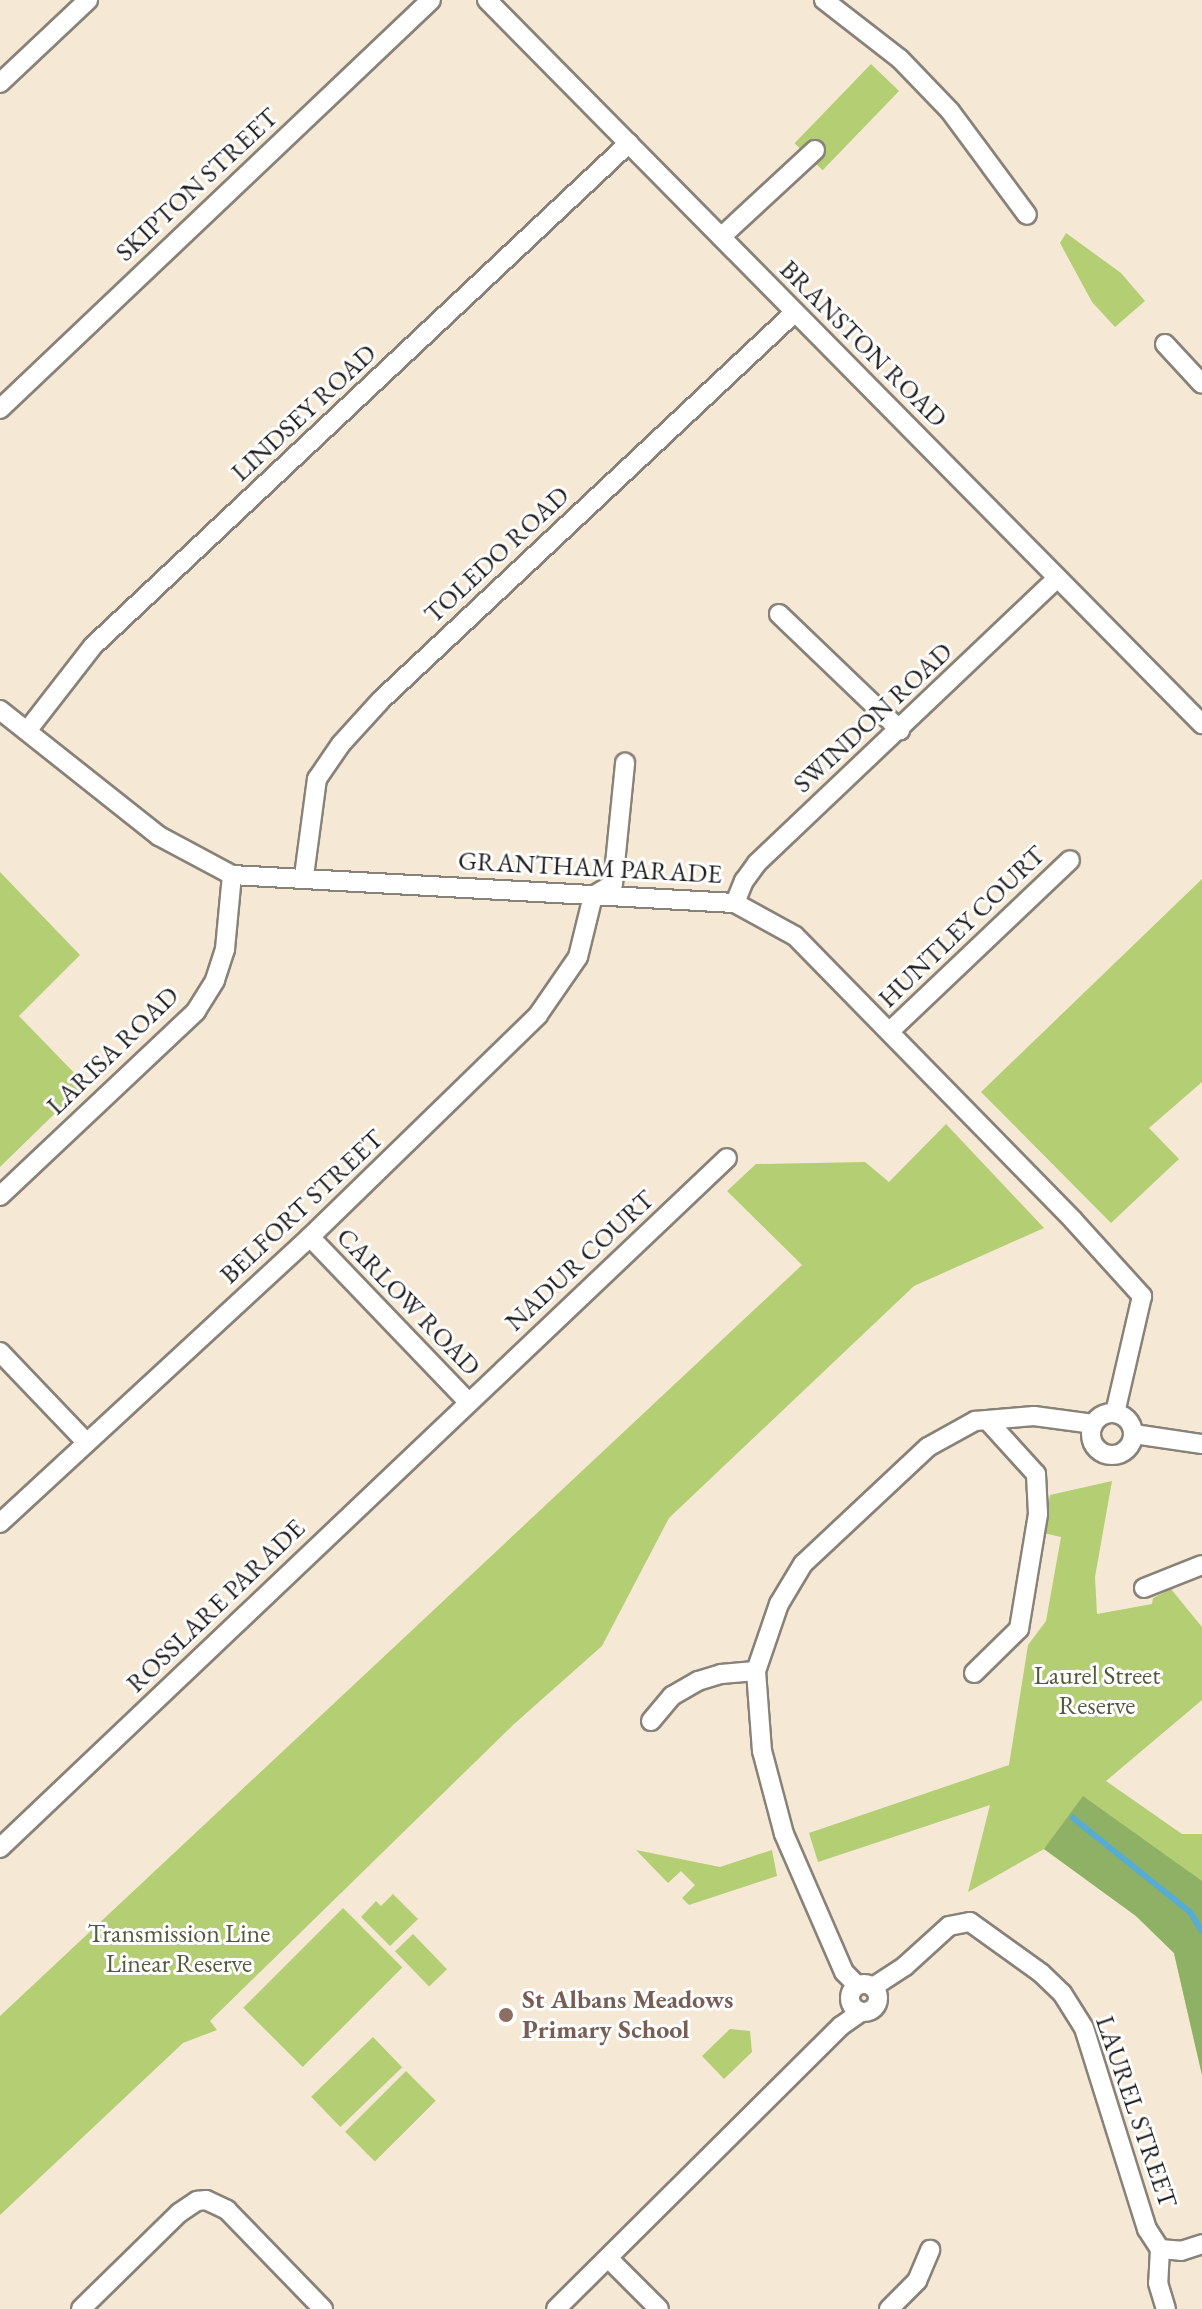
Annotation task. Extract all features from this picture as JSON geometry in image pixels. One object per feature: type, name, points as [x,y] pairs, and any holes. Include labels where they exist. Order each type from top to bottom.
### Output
[{"type":"street","points":[[0,83],[88,0]]},
{"type":"street","name":"SKIPTON STREET","points":[[0,409],[431,0]]},
{"type":"street","name":"BRANSTON ROAD","points":[[487,0],[1202,724]]},
{"type":"street","points":[[824,0],[900,59],[950,111],[1027,215]]},
{"type":"street","name":"LINDSEY ROAD","points":[[27,731],[93,646],[629,143]]},
{"type":"street","points":[[721,237],[815,150]]},
{"type":"street","name":"TOLEDO ROAD","points":[[304,876],[317,779],[341,744],[381,700],[795,312]]},
{"type":"street","points":[[1165,344],[1196,363],[1202,384]]},
{"type":"street","name":"SWINDON ROAD","points":[[735,903],[744,881],[757,863],[1057,578]]},
{"type":"street","points":[[779,614],[900,730]]},
{"type":"street","name":"GRANTHAM PARADE","points":[[0,710],[159,836],[232,875],[304,876],[735,903],[795,936],[1073,1220],[1142,1296],[1115,1413]]},
{"type":"street","points":[[593,896],[613,884],[625,763]]},
{"type":"street","name":"HUNTLEY COURT","points":[[890,1031],[1070,860]]},
{"type":"street","name":"LARISA ROAD","points":[[0,1196],[196,1011],[215,980],[225,949],[232,875]]},
{"type":"street","name":"BELFORT STREET","points":[[0,1523],[310,1237],[538,1015],[578,957],[593,896]]},
{"type":"street","name":"NADUR COURT","points":[[468,1402],[727,1158]]},
{"type":"street","name":"CARLOW ROAD","points":[[310,1237],[468,1402]]},
{"type":"street","points":[[0,1352],[86,1442]]},
{"type":"street","name":"ROSSLARE PARADE","points":[[0,1848],[468,1402]]},
{"type":"street","points":[[1115,1413],[1128,1420],[1134,1434],[1129,1448],[1108,1456],[1092,1442],[1093,1424],[1104,1414],[1115,1413]]},
{"type":"street","points":[[860,1996],[844,1972],[784,1834],[762,1751],[756,1671],[779,1604],[803,1564],[928,1447],[975,1421],[1034,1416],[1093,1424]]},
{"type":"street","points":[[974,1673],[1019,1629],[1038,1514],[1036,1474],[987,1420]]},
{"type":"street","points":[[1134,1434],[1202,1444]]},
{"type":"street","points":[[1144,1588],[1202,1565]]},
{"type":"street","points":[[651,1721],[672,1696],[698,1681],[721,1674],[756,1671]]},
{"type":"street","name":"LAUREL STREET","points":[[556,2309],[841,2026],[860,1996],[905,1966],[949,1926],[970,1922],[1041,1973],[1062,1993],[1084,2028],[1147,2229],[1160,2249],[1181,2251],[1202,2244]]},
{"type":"street","points":[[81,2309],[179,2213],[197,2201],[206,2200],[227,2210],[323,2309]]},
{"type":"street","points":[[1160,2249],[1158,2283],[1166,2309]]},
{"type":"street","points":[[889,2309],[917,2281],[930,2250]]},
{"type":"street","points":[[608,2258],[659,2309]]},
{"type":"green space","points":[[871,64],[899,91],[823,170],[795,143]]},
{"type":"green space","points":[[1066,233],[1121,273],[1145,301],[1115,327],[1092,302],[1060,243]]},
{"type":"green space","points":[[0,872],[80,955],[19,1016],[85,1084],[0,1167]]},
{"type":"green space","points":[[1202,879],[1202,1082],[1149,1128],[1179,1159],[1111,1223],[981,1092]]},
{"type":"green space","name":"Transmission Line Linear Reserve","points":[[946,1124],[1044,1228],[914,1286],[669,1518],[602,1646],[513,1725],[210,2021],[217,2030],[183,2043],[0,2215],[0,2016],[802,1265],[727,1191],[756,1164],[865,1162],[889,1182]]},
{"type":"green space","name":"Laurel Street Reserve","points":[[1112,1481],[1095,1577],[1097,1614],[1152,1604],[1153,1598],[1171,1589],[1202,1627],[1202,1700],[1106,1781],[1182,1834],[1202,1834],[1202,2075],[1174,1953],[1136,1916],[1044,1849],[968,1892],[990,1805],[818,1862],[809,1833],[1009,1765],[1028,1645],[1046,1621],[1061,1537],[1043,1533],[1050,1495]]},
{"type":"green space","points":[[1083,1796],[1202,1881],[1202,2075],[1174,1953],[1136,1916],[1044,1849]]},
{"type":"green space","points":[[636,1850],[720,1867],[772,1850],[777,1876],[689,1905],[682,1898],[695,1885],[681,1871],[668,1883]]},
{"type":"green space","points":[[393,1894],[418,1919],[390,1946],[361,1917],[376,1901],[381,1906]]},
{"type":"green space","points":[[343,1908],[402,1967],[303,2067],[243,2008]]},
{"type":"green space","points":[[413,1934],[447,1969],[429,1987],[395,1951]]},
{"type":"green space","points":[[730,2029],[750,2031],[752,2052],[724,2079],[702,2056]]},
{"type":"green space","points":[[373,2037],[402,2067],[340,2127],[311,2097]]},
{"type":"green space","points":[[406,2071],[436,2101],[375,2162],[345,2132]]},
{"type":"waterway","points":[[1073,1818],[1190,1912],[1202,1931]]},
{"type":"place","name":"St Albans Meadows Primary School","points":[[506,2015]]}]
